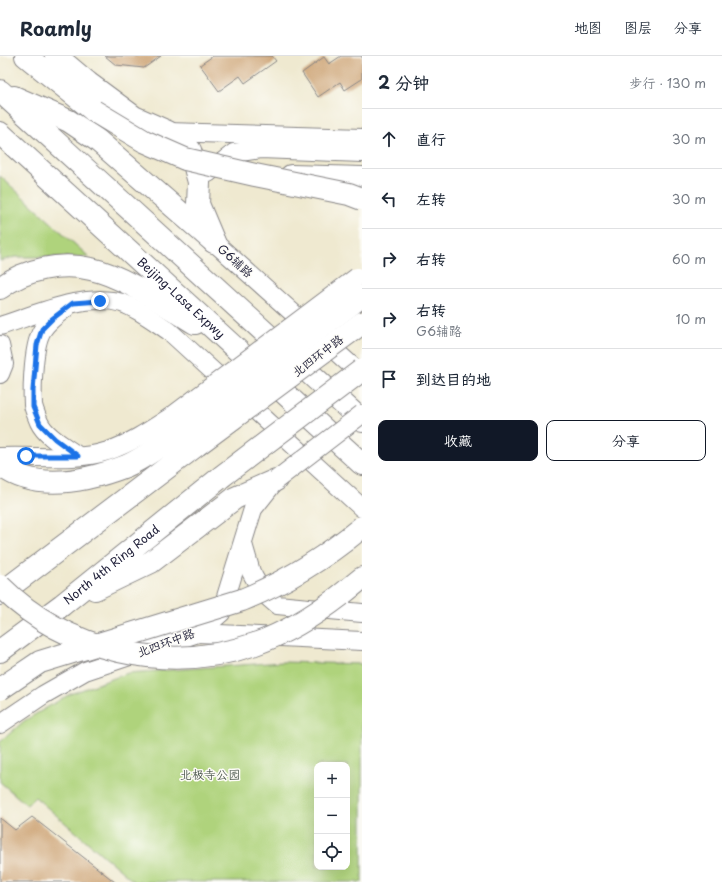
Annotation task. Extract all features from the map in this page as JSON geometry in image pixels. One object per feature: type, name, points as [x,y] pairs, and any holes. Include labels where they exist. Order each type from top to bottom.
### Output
[{"type":"main road","points":[[26,56],[94,111],[144,141],[185,159],[349,194],[362,199]]},
{"type":"main road","name":"G6辅路","points":[[56,56],[88,83],[134,117],[168,132],[190,150],[199,182],[198,204],[214,242]]},
{"type":"main road","points":[[0,91],[69,121],[92,136],[214,242]]},
{"type":"main road","points":[[0,91],[362,422]]},
{"type":"main road","name":"Beijing-Lasa Expwy","points":[[0,133],[235,346],[362,464]]},
{"type":"main road","points":[[255,175],[362,178]]},
{"type":"main road","points":[[0,288],[7,282],[33,271],[61,266],[91,268],[117,279],[151,297],[235,346]]},
{"type":"main road","points":[[0,465],[6,470],[36,480],[64,483],[126,466],[152,452],[183,430],[360,282]]},
{"type":"main road","name":"北四环中路","points":[[0,594],[197,445],[362,323]]},
{"type":"main road","name":"North 4th Ring Road","points":[[0,650],[62,605],[221,477],[362,370]]},
{"type":"main road","points":[[62,605],[151,562],[235,498],[276,480]]},
{"type":"main road","points":[[0,689],[40,662],[242,600],[269,589],[324,556],[362,527]]},
{"type":"main road","points":[[0,586],[17,603],[48,623],[81,640],[120,652],[180,658],[218,654],[255,644],[315,615],[362,578]]},
{"type":"street","points":[[168,132],[362,138]]},
{"type":"street","points":[[199,182],[215,166],[234,153],[260,149],[362,153]]},
{"type":"street","name":"G6辅路","points":[[214,242],[362,375]]},
{"type":"street","points":[[0,457],[78,456],[107,451],[136,439],[172,416],[360,282]]},
{"type":"street","points":[[0,326],[73,303],[100,301],[121,303],[140,311],[169,331],[362,508]]},
{"type":"street","points":[[73,303],[52,319],[42,329],[37,345],[33,407],[40,424],[55,439],[78,456]]},
{"type":"street","points":[[0,345],[4,364],[0,374]]},
{"type":"street","name":"北四环中路","points":[[0,724],[43,694],[86,671],[198,633],[222,613],[253,509],[276,480],[362,414]]},
{"type":"street","points":[[243,544],[251,572],[262,592],[277,605],[362,613]]},
{"type":"street","points":[[198,633],[362,642]]},
{"type":"green space","points":[[0,176],[89,257],[15,257],[0,261]]},
{"type":"green space","name":"北极寺公园","points":[[283,662],[362,664],[362,882],[134,882],[35,797],[27,805],[0,782],[0,742],[24,721],[70,694],[128,673]]},
{"type":"building","points":[[105,56],[161,56],[144,68],[116,65]]},
{"type":"building","points":[[213,56],[272,56],[276,61],[245,83],[240,76],[219,91],[200,65]]},
{"type":"building","points":[[341,56],[362,56],[362,79],[345,90],[340,82],[318,97],[302,73],[324,57],[329,64]]},
{"type":"building","points":[[32,817],[115,882],[0,882],[0,818],[15,830]]},
{"type":"route","points":[[26,456],[78,456],[55,439],[40,424],[33,407],[37,345],[42,329],[52,319],[73,303],[100,301]]}]
